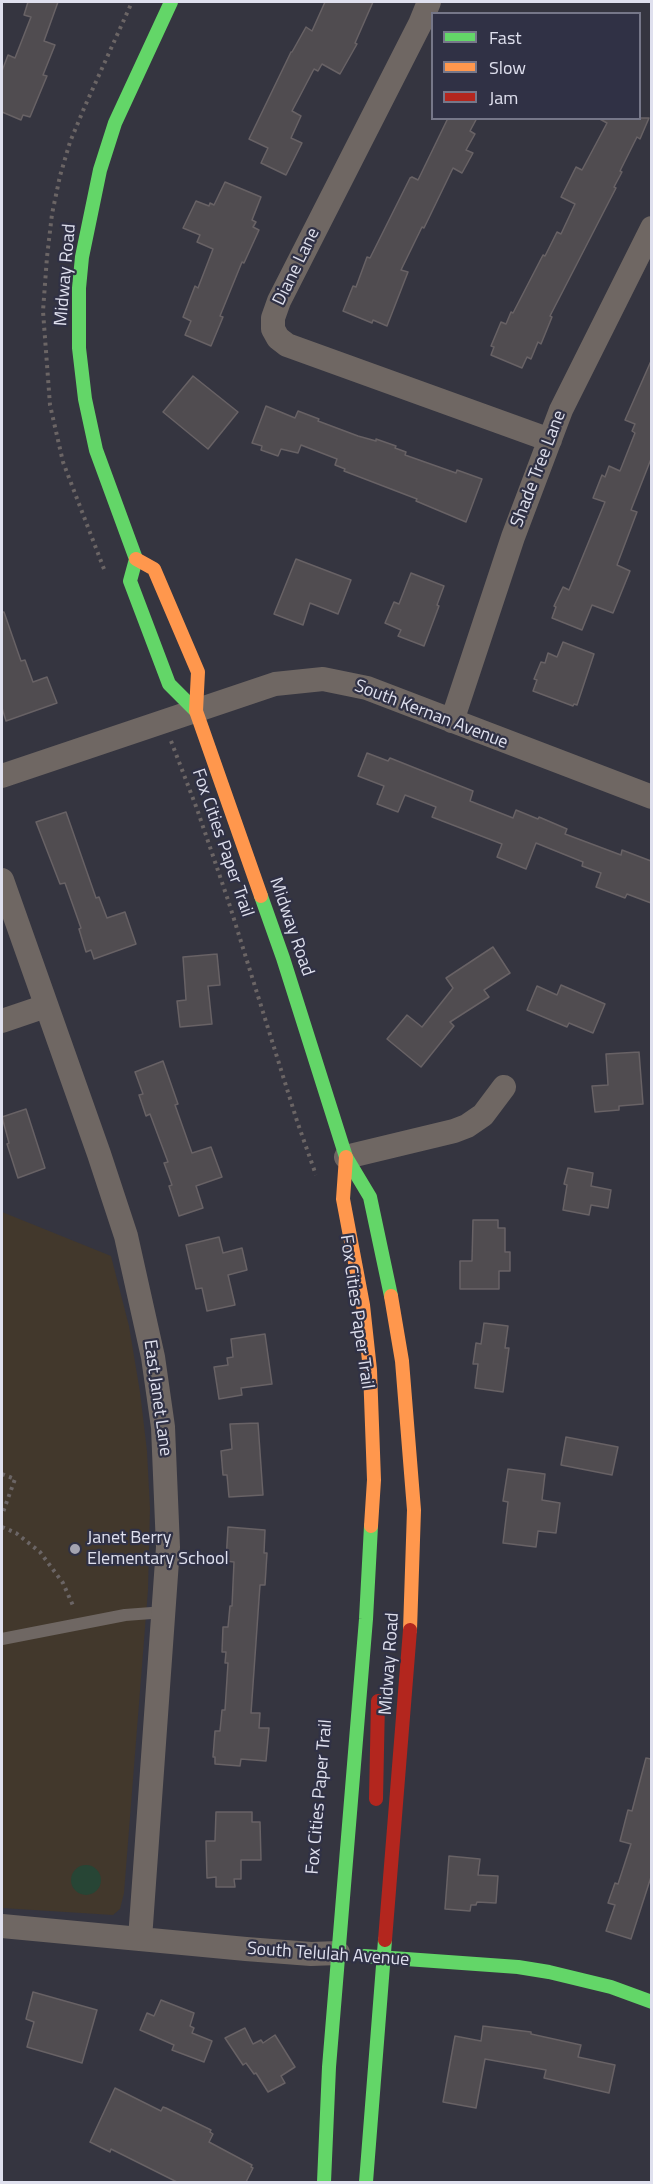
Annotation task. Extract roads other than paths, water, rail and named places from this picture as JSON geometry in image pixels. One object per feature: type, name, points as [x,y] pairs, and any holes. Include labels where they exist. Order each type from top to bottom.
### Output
[{"type":"main road","name":"Midway Road","points":[[171,2],[116,123],[100,170],[86,228],[79,288],[81,372],[96,450],[136,559],[130,581],[169,684],[196,711]]},
{"type":"main road","name":"Midway Road","points":[[136,559],[154,569],[198,672],[196,711],[283,958],[346,1157],[370,1197],[385,1263],[402,1361],[414,1510],[412,1610],[366,2182]]},
{"type":"main road","name":"Midway Road","points":[[324,2182],[329,2067],[372,1524],[383,1468],[363,1305],[343,1199],[346,1157]]},
{"type":"main road","points":[[383,1468],[412,1467]]},
{"type":"main road","points":[[366,1618],[375,1665]]},
{"type":"main road","points":[[375,1810],[378,1763],[378,1688]]},
{"type":"main road","points":[[371,1928],[384,1959]]},
{"type":"main road","points":[[338,1953],[351,1979]]},
{"type":"main road","name":"South Telulah Avenue","points":[[338,1953],[384,1959],[518,1967],[611,1987],[651,2002]]},
{"type":"street","name":"Diane Lane","points":[[429,2],[420,24],[279,301],[273,318],[273,329],[278,338],[287,345],[550,440]]},
{"type":"street","name":"Shade Tree Lane","points":[[452,721],[513,537],[561,410],[651,228]]},
{"type":"street","name":"South Kernan Avenue","points":[[2,776],[275,684],[323,679],[367,688],[651,797]]},
{"type":"street","name":"East Janet Lane","points":[[2,880],[126,1236],[153,1357],[163,1427],[168,1547],[140,1939]]},
{"type":"street","points":[[2,1021],[46,1006]]},
{"type":"street","points":[[346,1157],[467,1126],[483,1115],[504,1087]]},
{"type":"street","name":"South Telulah Avenue","points":[[2,1926],[246,1949],[311,1954],[338,1953]]},
{"type":"lane","points":[[2,1639],[125,1615],[165,1612]]},
{"type":"place","name":"Janet Berry Elementary School","points":[[75,1549]]}]
